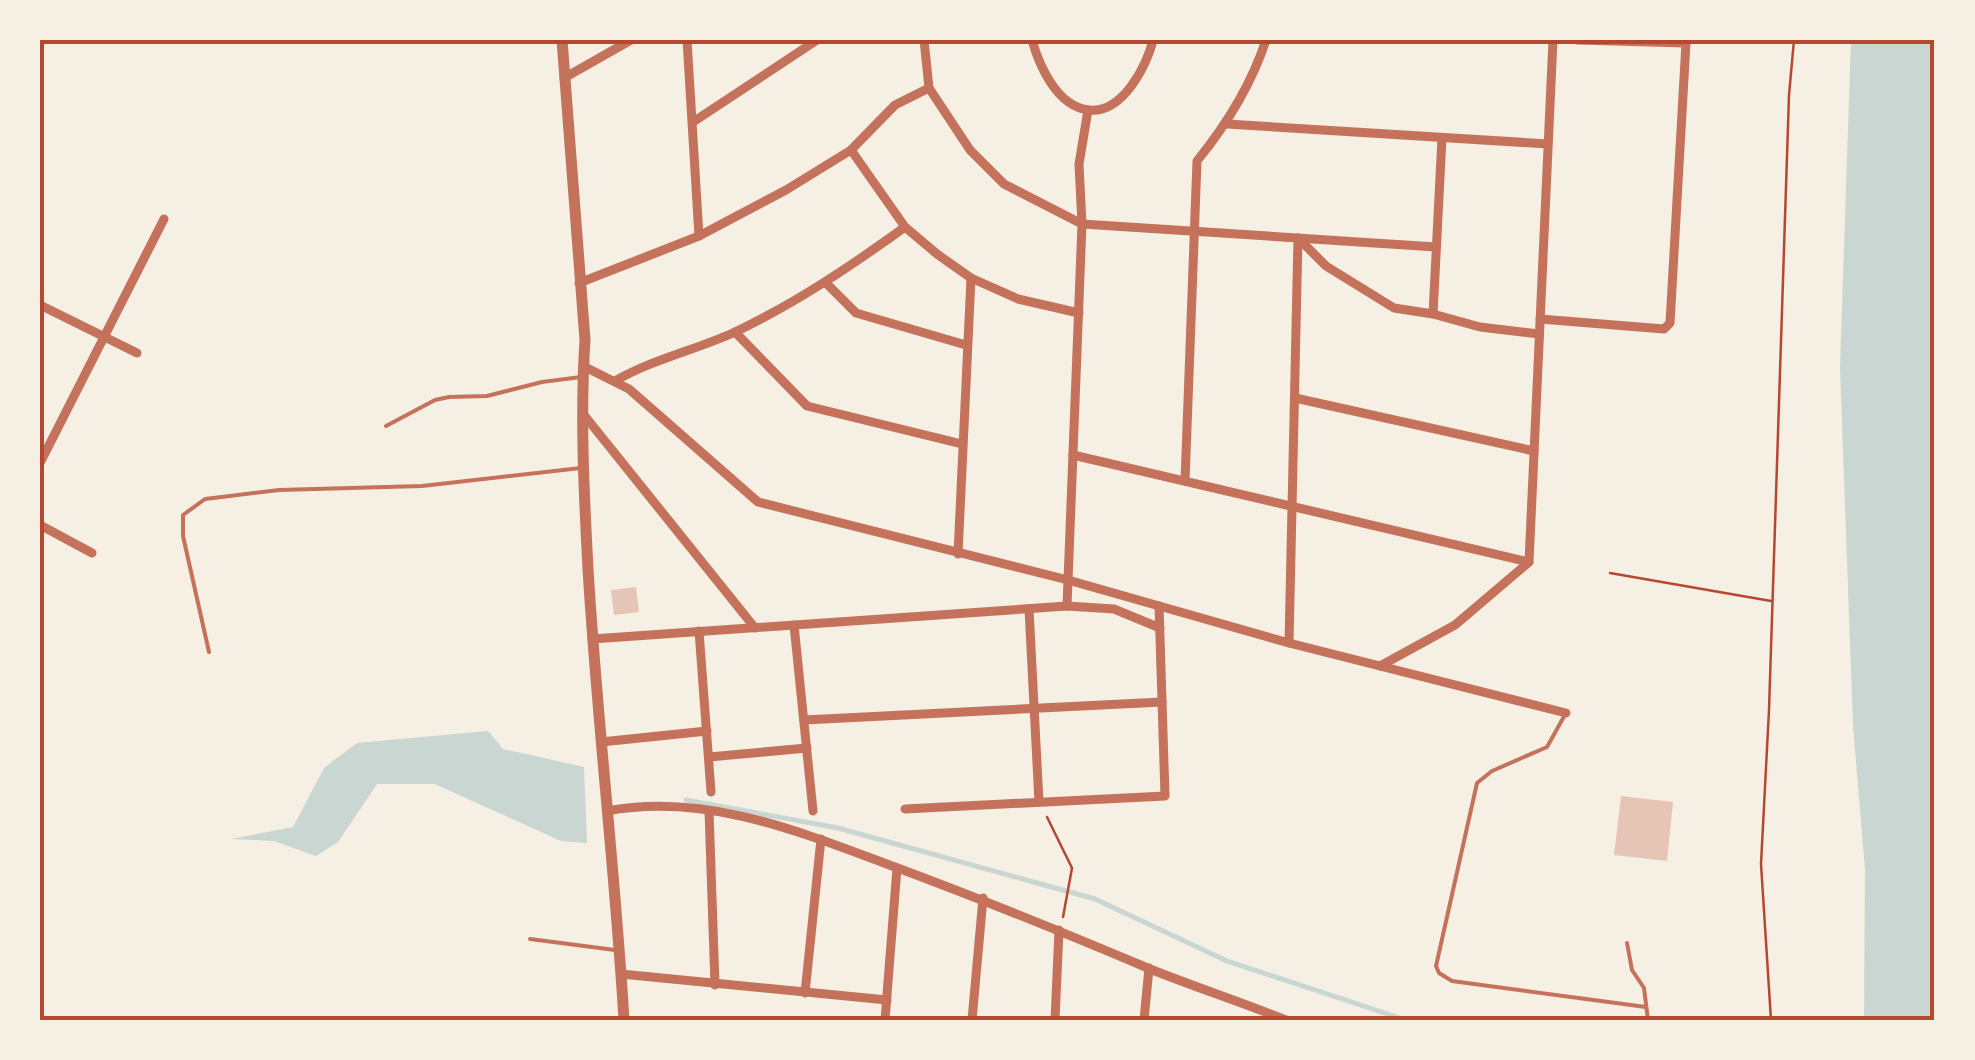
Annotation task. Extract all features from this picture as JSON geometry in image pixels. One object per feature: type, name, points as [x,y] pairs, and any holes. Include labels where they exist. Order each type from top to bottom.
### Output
[{"type":"street","points":[[562,40],[585,340],[582,468],[592,639],[624,1020]]},
{"type":"street","points":[[564,78],[631,40]]},
{"type":"street","points":[[687,40],[699,236]]},
{"type":"street","points":[[693,122],[817,40]]},
{"type":"street","points":[[924,40],[929,88],[970,150],[1004,184],[1082,224],[1436,247]]},
{"type":"street","points":[[1032,40],[1054,88],[1088,110],[1107,106],[1129,90],[1142,73],[1153,40]]},
{"type":"street","points":[[1186,480],[1197,161],[1227,124],[1266,40]]},
{"type":"street","points":[[1380,666],[1456,625],[1530,562],[1552,40]]},
{"type":"street","points":[[1540,318],[1664,329],[1670,323],[1686,41],[1577,40]]},
{"type":"street","points":[[579,283],[699,236],[786,190],[852,150],[894,105],[929,88]]},
{"type":"street","points":[[1067,606],[1082,224],[1079,164],[1088,110]]},
{"type":"street","points":[[1227,124],[1548,144]]},
{"type":"street","points":[[1433,314],[1442,138]]},
{"type":"street","points":[[852,150],[905,227],[972,278],[1018,299],[1079,312]]},
{"type":"street","points":[[40,462],[164,218]]},
{"type":"street","points":[[615,381],[634,370],[735,332],[826,282],[905,227]]},
{"type":"street","points":[[1298,238],[1326,266],[1394,308],[1480,327],[1539,334]]},
{"type":"street","points":[[1289,642],[1298,238]]},
{"type":"street","points":[[958,554],[972,278]]},
{"type":"street","points":[[826,282],[856,313],[966,345]]},
{"type":"street","points":[[40,305],[138,353]]},
{"type":"street","points":[[735,332],[806,406],[962,444]]},
{"type":"street","points":[[582,372],[629,389],[758,502],[1068,580],[1566,714]]},
{"type":"street","points":[[1294,398],[1534,451]]},
{"type":"street","points":[[582,412],[755,628]]},
{"type":"street","points":[[1073,454],[1530,562]]},
{"type":"street","points":[[40,526],[92,553]]},
{"type":"street","points":[[592,639],[1067,606],[1114,609],[1160,628]]},
{"type":"street","points":[[905,809],[1164,796],[1159,606]]},
{"type":"street","points":[[1029,609],[1039,802]]},
{"type":"street","points":[[794,625],[813,811]]},
{"type":"street","points":[[699,632],[711,792]]},
{"type":"street","points":[[804,720],[1162,702]]},
{"type":"street","points":[[601,742],[707,731]]},
{"type":"street","points":[[709,757],[807,748]]},
{"type":"street","points":[[607,811],[634,806],[677,806],[764,820],[983,898],[1285,1020]]},
{"type":"street","points":[[709,812],[715,985]]},
{"type":"street","points":[[805,992],[821,839]]},
{"type":"street","points":[[885,1020],[898,868]]},
{"type":"street","points":[[972,1020],[983,898]]},
{"type":"street","points":[[1056,1020],[1059,930]]},
{"type":"street","points":[[1144,1020],[1150,968]]},
{"type":"street","points":[[621,974],[887,1000]]},
{"type":"lane","points":[[386,426],[449,396],[487,396],[582,372]]},
{"type":"lane","points":[[210,652],[184,536],[183,515],[205,499],[279,490],[422,486],[582,468]]},
{"type":"lane","points":[[1566,714],[1546,747],[1492,771],[1476,783],[1436,966],[1452,982],[1646,1007]]},
{"type":"lane","points":[[530,938],[619,950]]},
{"type":"lane","points":[[1626,943],[1632,970],[1644,988],[1648,1020]]},
{"type":"path","points":[[1771,1020],[1760,864],[1794,40]]},
{"type":"path","points":[[1610,573],[1772,601]]},
{"type":"path","points":[[1039,802],[1072,868],[1059,930]]},
{"type":"shaded area","points":[[1851,40],[1935,40],[1935,1020],[1864,1020],[1865,869],[1853,726],[1840,367]]},
{"type":"shaded area","points":[[488,731],[503,749],[584,767],[587,843],[561,841],[435,784],[377,784],[338,842],[316,856],[274,841],[231,839],[293,827],[324,768],[357,743]]},
{"type":"building","points":[[636,587],[639,612],[614,615],[611,590]]},
{"type":"building","points":[[1621,796],[1673,802],[1667,861],[1614,855]]},
{"type":"waterway","points":[[686,800],[838,828],[1095,899],[1227,961],[1406,1020]]}]
